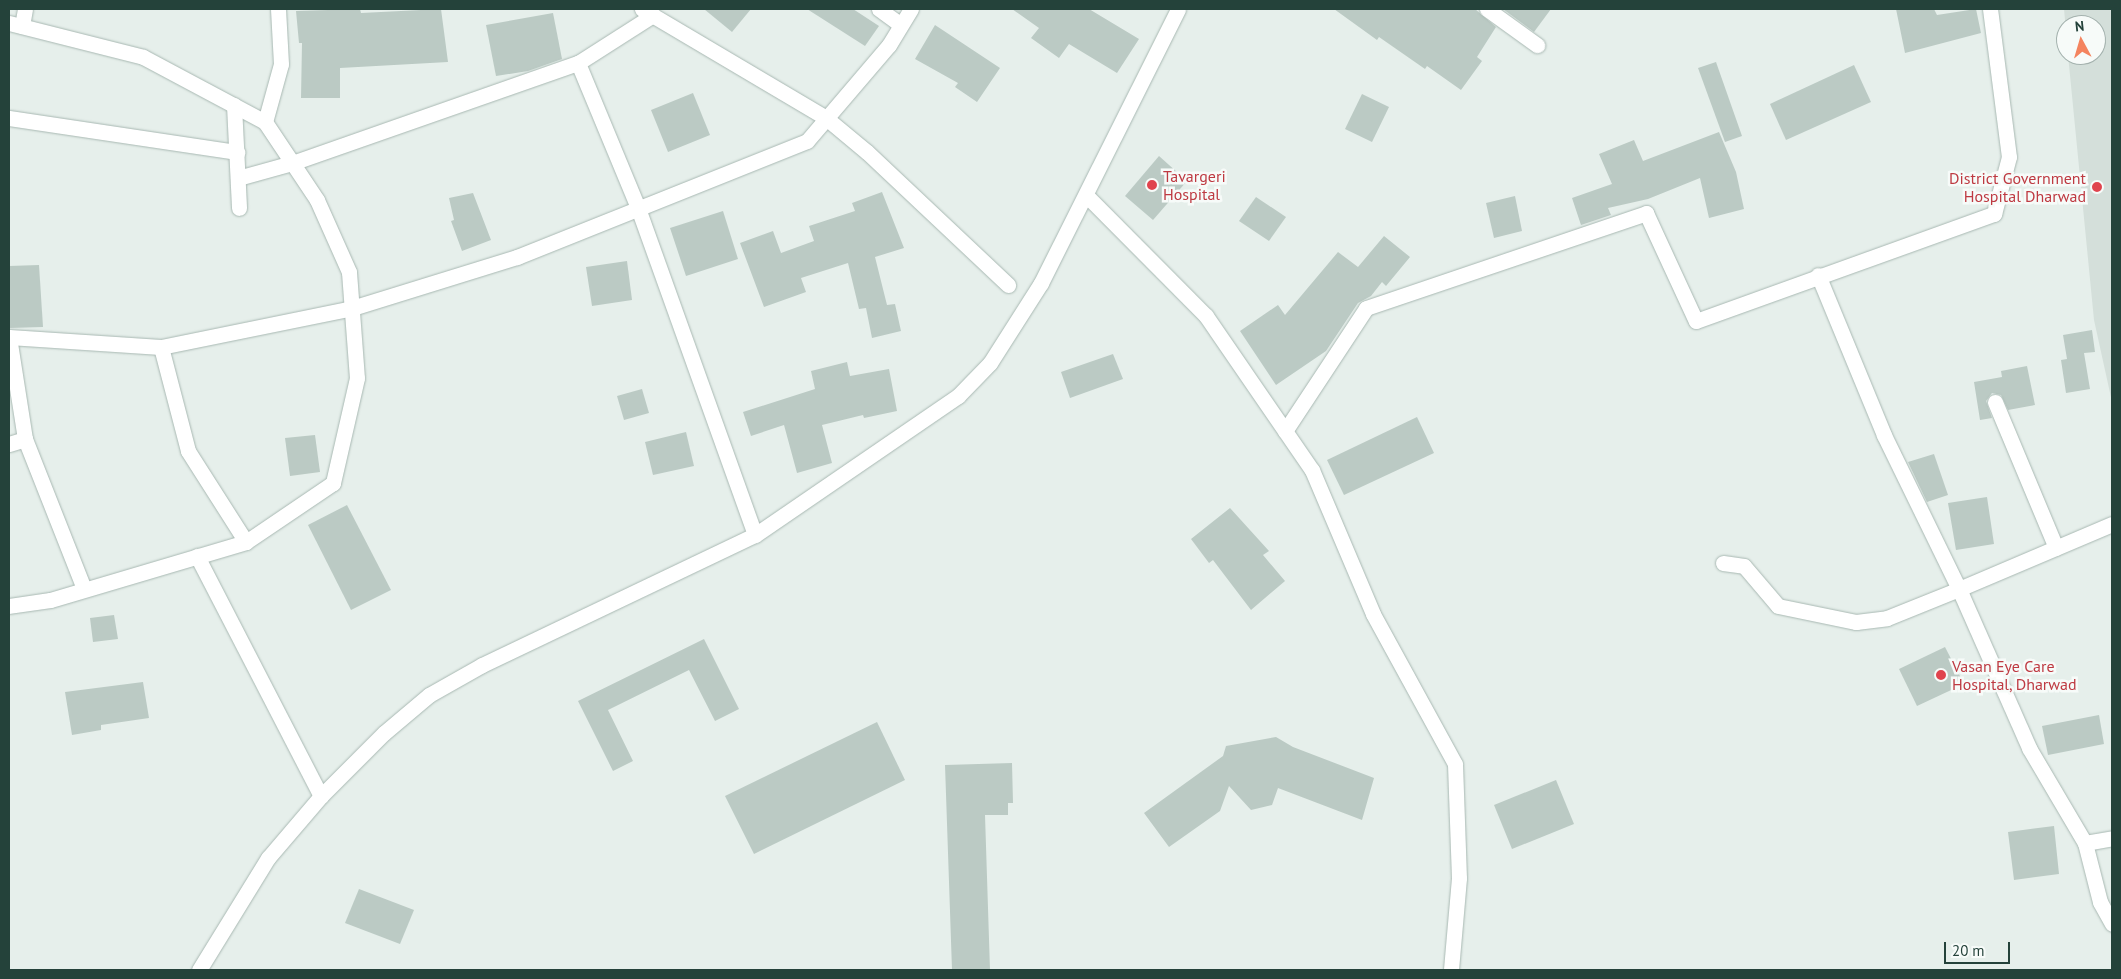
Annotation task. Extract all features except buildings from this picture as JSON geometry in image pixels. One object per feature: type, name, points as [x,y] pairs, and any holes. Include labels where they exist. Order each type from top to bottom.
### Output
[{"type":"street","points":[[9,606],[50,600],[246,542],[333,483],[356,378],[349,272],[317,200],[265,122],[143,57],[15,24],[25,9]]},
{"type":"street","points":[[265,122],[282,64],[278,9]]},
{"type":"street","points":[[879,9],[901,25]]},
{"type":"street","points":[[84,589],[25,439],[9,337],[161,347],[352,308],[518,257],[807,141],[889,45],[911,9]]},
{"type":"street","points":[[199,970],[268,858],[321,796],[384,733],[429,695],[482,665],[755,535],[920,424],[958,396],[984,370],[1041,283],[1178,9]]},
{"type":"street","points":[[1487,9],[1537,46]]},
{"type":"street","points":[[1285,430],[1366,308],[1646,213],[1696,321],[1994,214],[2009,157],[1990,9]]},
{"type":"street","points":[[238,178],[292,163],[578,63],[647,12],[826,118],[867,152],[1008,285]]},
{"type":"street","points":[[578,63],[638,208],[755,535]]},
{"type":"street","points":[[234,105],[239,208]]},
{"type":"street","points":[[9,118],[237,152]]},
{"type":"street","points":[[1086,195],[1206,316],[1312,470],[1373,614],[1455,764],[1459,878],[1451,970]]},
{"type":"street","points":[[1818,276],[1884,435],[1959,589],[2029,748],[2085,843],[2100,902],[2112,924]]},
{"type":"street","points":[[161,347],[188,451],[246,542]]},
{"type":"street","points":[[1995,402],[2056,548]]},
{"type":"street","points":[[9,444],[25,439]]},
{"type":"street","points":[[1723,563],[1744,566],[1778,606],[1856,622],[1886,618],[2112,524]]},
{"type":"street","points":[[197,556],[321,796]]},
{"type":"street","points":[[2085,843],[2112,838]]},
{"type":"shaded area","name":"District Government Hospital Dharwad","points":[[2064,9],[2112,9],[2112,402],[2094,320],[2069,65],[2106,65],[2106,15],[2065,15]]},
{"type":"place","name":"Tavargeri Hospital","points":[[1152,185]]},
{"type":"place","name":"District Government Hospital Dharwad","points":[[2097,187]]},
{"type":"place","name":"Vasan Eye Care Hospital, Dharwad","points":[[1941,675]]}]
